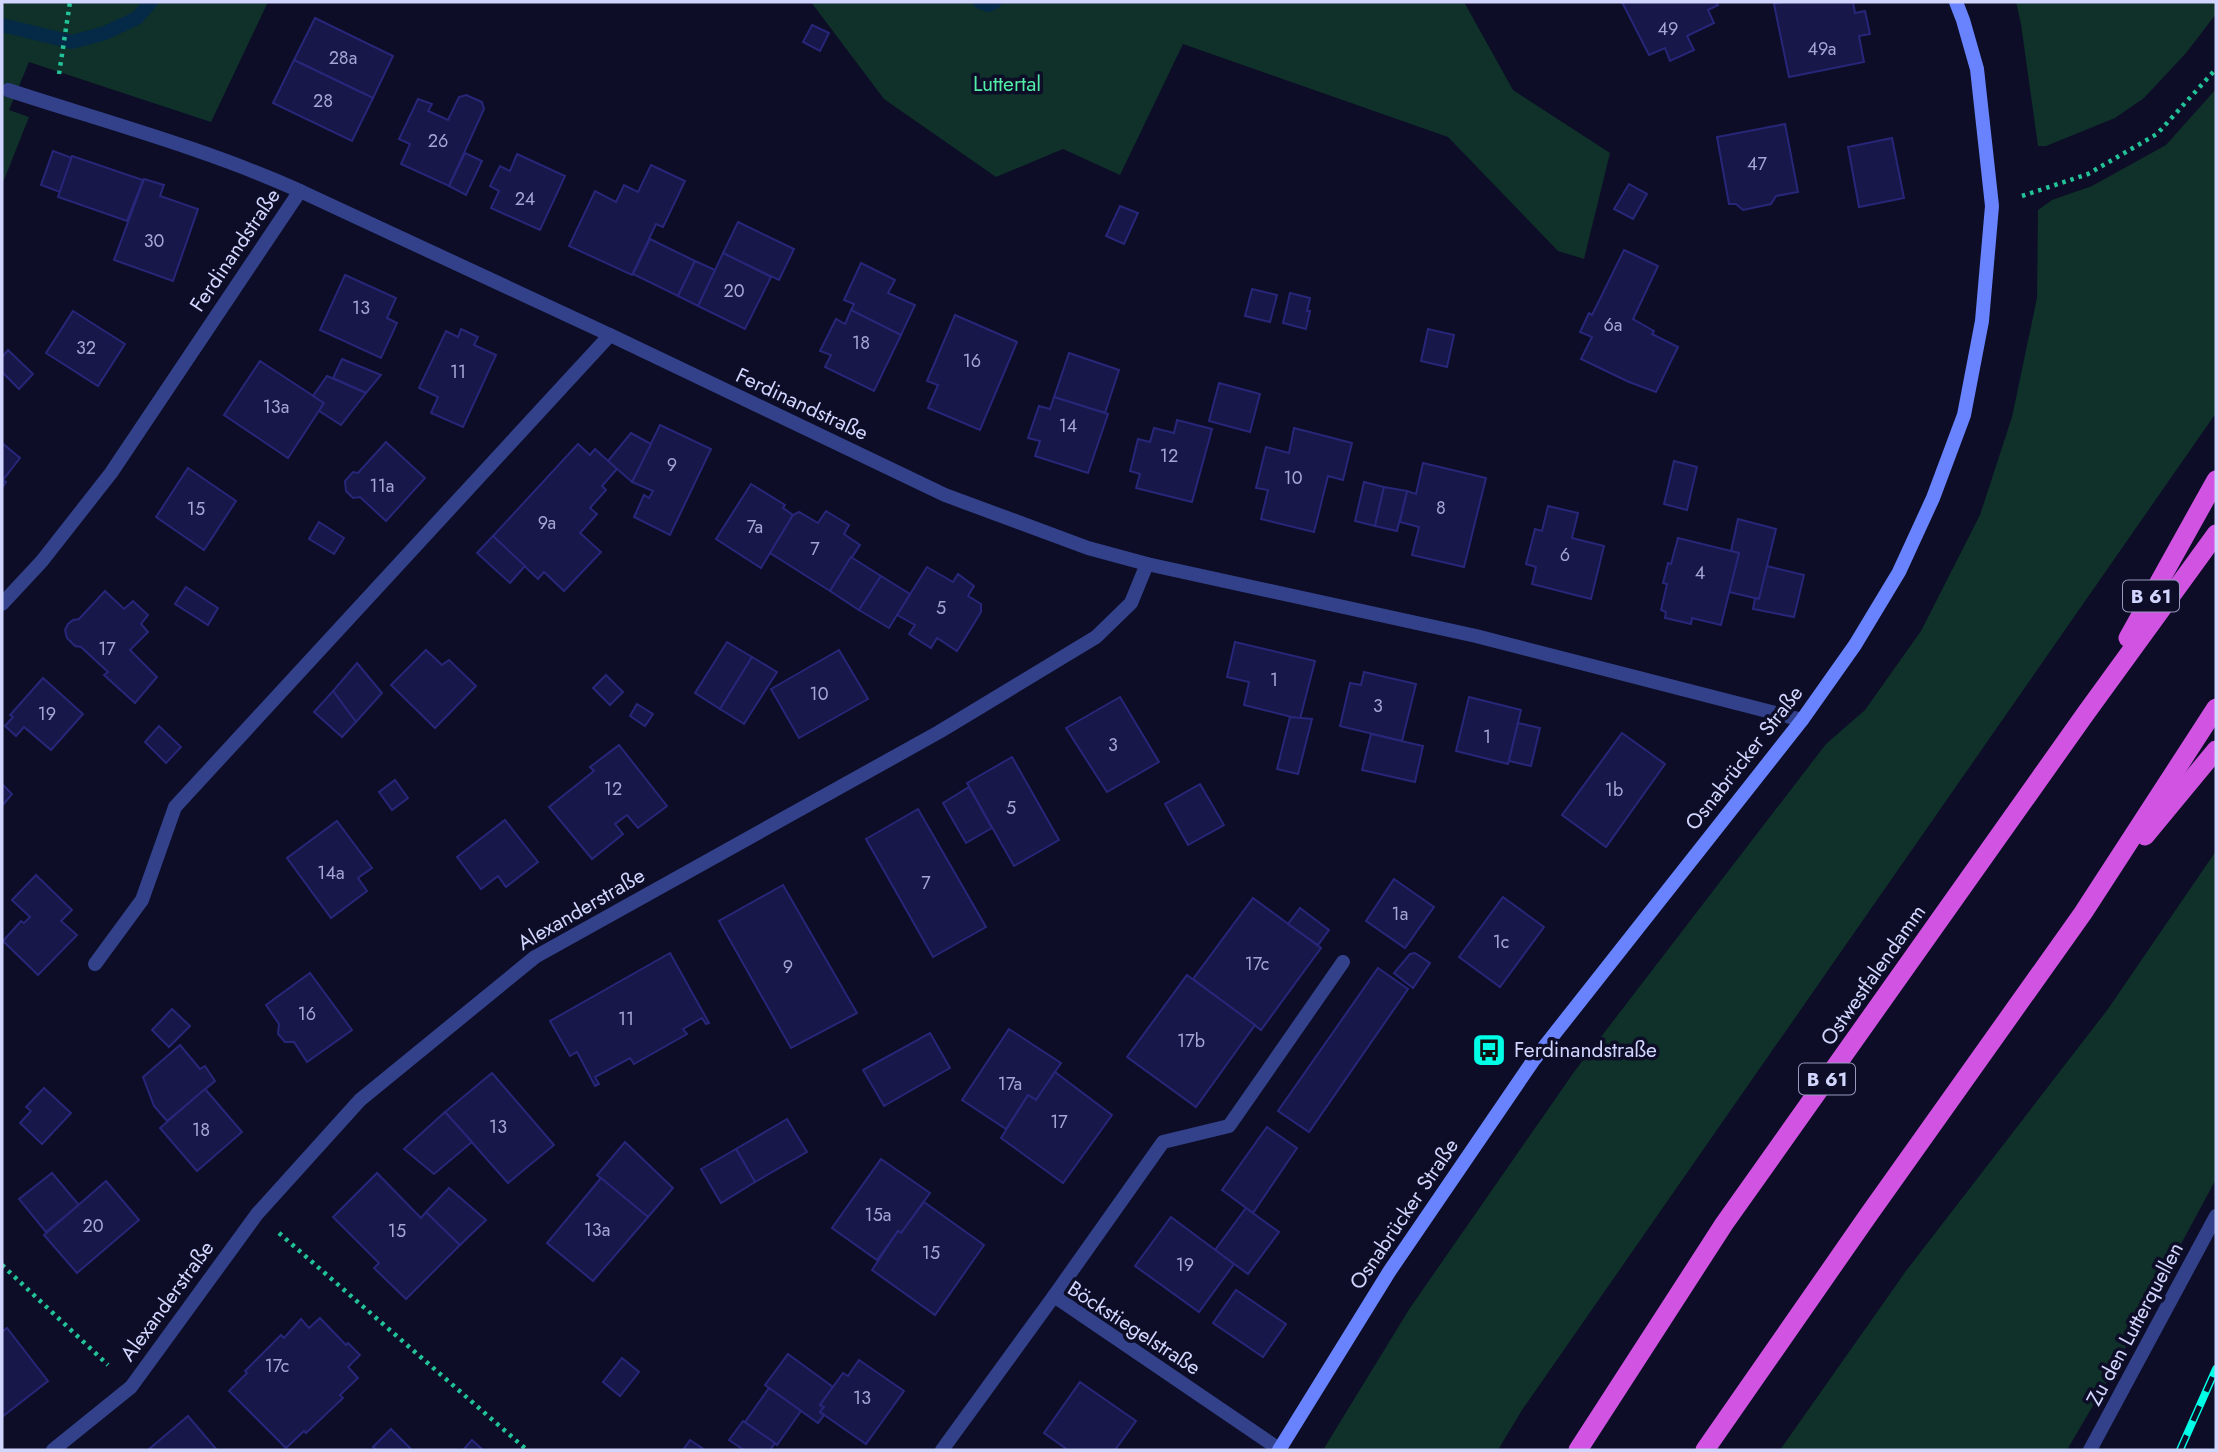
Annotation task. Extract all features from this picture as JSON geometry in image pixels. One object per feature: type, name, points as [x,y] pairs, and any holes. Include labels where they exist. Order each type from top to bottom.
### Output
[{"type":"highway","name":"B 61","points":[[2086,713],[2216,480]]},
{"type":"highway","name":"Ostwestfalendamm","points":[[1578,1450],[1724,1224],[2216,534]]},
{"type":"highway","points":[[1704,1450],[2082,913],[2216,708]]},
{"type":"highway","points":[[2082,913],[2216,750]]},
{"type":"main road","name":"Osnabrücker Straße","points":[[1279,1450],[1390,1272],[1533,1061],[1802,720],[1855,645],[1899,572],[1933,498],[1964,415],[1982,321],[1992,206],[1977,69],[1964,20],[1956,2]]},
{"type":"street","points":[[8,90],[173,143],[300,191]]},
{"type":"street","name":"Ferdinandstraße","points":[[2,604],[42,561],[111,473],[300,191],[945,495],[1088,548],[1147,564],[1475,636],[1802,720]]},
{"type":"street","points":[[95,964],[142,900],[175,807],[610,335]]},
{"type":"street","name":"Alexanderstraße","points":[[53,1450],[131,1387],[257,1214],[360,1100],[535,957],[939,732],[1096,637],[1131,603],[1147,564]]},
{"type":"street","points":[[1054,1296],[1163,1142],[1229,1126],[1343,962]]},
{"type":"street","name":"Zu den Lutterquellen","points":[[2090,1450],[2216,1216]]},
{"type":"street","name":"Böckstiegelstraße","points":[[942,1450],[1054,1296],[1279,1450]]},
{"type":"path","points":[[61,66],[70,5]]},
{"type":"path","points":[[1992,206],[2088,174],[2157,134],[2216,69]]},
{"type":"path","points":[[257,1214],[527,1450]]},
{"type":"path","points":[[2,1265],[131,1387]]},
{"type":"green space","points":[[2,2],[268,2],[211,122],[29,62],[9,110],[29,117],[2,185]]},
{"type":"green space","name":"Luttertal","points":[[811,2],[1464,2],[1513,90],[1610,153],[1584,259],[1558,251],[1448,137],[1183,44],[1120,175],[1063,149],[996,177],[884,99]]},
{"type":"green space","points":[[2016,2],[2216,2],[2216,14],[2186,53],[2144,98],[2115,118],[2046,146],[2038,146]]},
{"type":"green space","points":[[2216,89],[2216,413],[1522,1410],[1498,1450],[1323,1450],[1410,1308],[1574,1072],[1826,744],[1865,710],[1921,631],[1980,515],[2012,417],[2037,298],[2038,210],[2052,200],[2092,186],[2166,145]]},
{"type":"green space","points":[[2216,851],[2216,1179],[2108,1380],[2067,1450],[1780,1450],[1906,1271],[2108,1009]]},
{"type":"building","points":[[1622,2],[1716,2],[1718,5],[1708,10],[1714,23],[1687,36],[1694,50],[1670,61],[1665,48],[1649,55]]},
{"type":"building","points":[[1853,2],[1855,13],[1865,11],[1870,34],[1859,36],[1864,62],[1789,77],[1774,4]]},
{"type":"building","points":[[315,18],[393,56],[373,98],[294,60]]},
{"type":"building","points":[[812,25],[829,33],[820,51],[803,42]]},
{"type":"building","points":[[294,60],[373,98],[352,141],[273,103]]},
{"type":"building","points":[[466,95],[482,102],[484,109],[449,186],[401,164],[410,144],[399,139],[418,99],[432,104],[428,111],[448,120],[459,97]]},
{"type":"building","points":[[1785,124],[1798,192],[1776,196],[1771,204],[1743,210],[1736,204],[1729,204],[1717,137]]},
{"type":"building","points":[[1892,138],[1904,198],[1859,207],[1848,147]]},
{"type":"building","points":[[53,151],[72,158],[60,192],[41,185]]},
{"type":"building","points":[[465,153],[482,161],[466,195],[449,186]]},
{"type":"building","points":[[517,154],[565,176],[540,230],[491,208],[499,191],[490,186],[500,166],[510,171]]},
{"type":"building","points":[[72,156],[143,180],[127,221],[58,197]]},
{"type":"building","points":[[651,165],[685,181],[663,227],[656,224],[632,275],[569,246],[595,191],[616,202],[624,185],[638,192]]},
{"type":"building","points":[[144,179],[164,185],[160,196],[198,209],[173,281],[114,260]]},
{"type":"building","points":[[1629,184],[1647,194],[1633,219],[1614,209]]},
{"type":"building","points":[[1120,206],[1138,213],[1124,244],[1106,236]]},
{"type":"building","points":[[738,222],[794,249],[779,280],[723,253]]},
{"type":"building","points":[[650,239],[695,261],[678,296],[633,274]]},
{"type":"building","points":[[1624,250],[1658,266],[1633,319],[1654,331],[1652,334],[1678,347],[1656,392],[1581,359],[1592,337],[1580,332],[1589,313],[1592,315]]},
{"type":"building","points":[[723,253],[771,277],[745,329],[698,306]]},
{"type":"building","points":[[695,261],[715,270],[698,306],[678,296]]},
{"type":"building","points":[[861,263],[895,280],[888,293],[915,305],[901,335],[851,310],[854,304],[844,300]]},
{"type":"building","points":[[345,275],[396,298],[387,318],[397,323],[381,358],[320,330]]},
{"type":"building","points":[[1252,289],[1277,295],[1270,322],[1245,316]]},
{"type":"building","points":[[1290,293],[1310,298],[1306,329],[1283,323]]},
{"type":"building","points":[[851,310],[901,335],[874,391],[825,367],[831,355],[820,351],[836,319],[845,324]]},
{"type":"building","points":[[73,311],[125,344],[98,386],[46,353]]},
{"type":"building","points":[[955,315],[1017,342],[980,430],[928,408],[938,385],[927,381]]},
{"type":"building","points":[[461,329],[478,337],[474,345],[496,355],[463,427],[431,413],[438,397],[419,388],[446,331],[458,337]]},
{"type":"building","points":[[1428,329],[1454,335],[1447,367],[1421,361]]},
{"type":"building","points":[[8,350],[33,374],[19,389],[2,372],[2,357]]},
{"type":"building","points":[[1069,353],[1119,370],[1105,413],[1054,397]]},
{"type":"building","points":[[342,359],[381,375],[366,393],[333,378]]},
{"type":"building","points":[[260,361],[324,403],[288,458],[224,415]]},
{"type":"building","points":[[327,376],[366,393],[341,425],[319,411],[324,403],[313,396]]},
{"type":"building","points":[[1219,383],[1260,394],[1250,432],[1209,421]]},
{"type":"building","points":[[1054,397],[1108,414],[1088,473],[1035,456],[1040,441],[1028,438],[1039,406],[1050,409]]},
{"type":"building","points":[[1177,420],[1212,429],[1192,502],[1136,488],[1140,474],[1130,471],[1138,439],[1150,442],[1154,428],[1174,433]]},
{"type":"building","points":[[660,425],[711,449],[670,535],[634,517],[644,495],[649,498],[653,491],[632,482]]},
{"type":"building","points":[[1294,428],[1352,443],[1343,480],[1328,476],[1314,532],[1261,519],[1268,490],[1256,488],[1266,447],[1289,453]]},
{"type":"building","points":[[631,433],[651,444],[632,482],[608,461]]},
{"type":"building","points":[[386,442],[425,478],[386,521],[360,497],[353,498],[346,491],[345,481],[353,472],[358,473]]},
{"type":"building","points":[[2,443],[20,458],[3,480],[6,482],[2,488]]},
{"type":"building","points":[[578,444],[590,455],[595,449],[617,469],[602,486],[606,490],[590,508],[597,514],[580,533],[601,552],[564,591],[544,572],[538,579],[493,536]]},
{"type":"building","points":[[1674,461],[1697,467],[1687,510],[1664,504]]},
{"type":"building","points":[[1423,463],[1486,478],[1464,567],[1412,555],[1419,527],[1400,522],[1407,491],[1416,494]]},
{"type":"building","points":[[188,468],[236,501],[204,550],[156,517]]},
{"type":"building","points":[[1364,482],[1384,487],[1375,526],[1355,521]]},
{"type":"building","points":[[751,484],[785,505],[783,508],[793,515],[761,568],[716,539]]},
{"type":"building","points":[[1384,487],[1407,491],[1397,531],[1375,526]]},
{"type":"building","points":[[1548,506],[1578,513],[1572,538],[1604,546],[1591,599],[1532,584],[1536,567],[1526,564],[1535,529],[1542,531]]},
{"type":"building","points":[[826,511],[849,525],[844,534],[860,545],[830,591],[770,553],[793,515],[799,512],[818,523]]},
{"type":"building","points":[[1738,519],[1776,529],[1759,599],[1729,592],[1739,553],[1731,551]]},
{"type":"building","points":[[319,522],[344,538],[334,554],[309,539]]},
{"type":"building","points":[[493,536],[525,566],[510,583],[477,553]]},
{"type":"building","points":[[1678,538],[1739,553],[1721,625],[1692,618],[1691,624],[1665,618],[1666,612],[1661,610],[1667,584],[1663,583]]},
{"type":"building","points":[[851,557],[881,576],[859,610],[830,591]]},
{"type":"building","points":[[1767,566],[1804,575],[1794,617],[1753,609],[1755,598],[1759,599]]},
{"type":"building","points":[[927,567],[953,582],[958,574],[974,586],[968,596],[981,604],[981,612],[957,651],[937,638],[931,648],[909,634],[915,625],[897,615]]},
{"type":"building","points":[[881,576],[910,594],[889,628],[859,610]]},
{"type":"building","points":[[186,587],[218,608],[208,625],[175,604]]},
{"type":"building","points":[[105,591],[124,609],[133,601],[148,615],[141,624],[148,632],[130,650],[157,677],[135,703],[104,675],[108,672],[67,638],[65,630],[68,624],[79,619]]},
{"type":"building","points":[[727,642],[752,657],[720,709],[695,693]]},
{"type":"building","points":[[1235,642],[1315,661],[1300,719],[1244,705],[1249,682],[1227,677]]},
{"type":"building","points":[[426,650],[442,665],[449,660],[476,686],[435,728],[391,685]]},
{"type":"building","points":[[839,650],[868,699],[799,738],[771,689]]},
{"type":"building","points":[[752,657],[777,672],[744,724],[720,709]]},
{"type":"building","points":[[357,663],[382,693],[356,722],[333,691]]},
{"type":"building","points":[[1364,672],[1416,684],[1402,741],[1340,726],[1350,683],[1361,685]]},
{"type":"building","points":[[606,675],[623,692],[610,705],[593,688]]},
{"type":"building","points":[[43,678],[83,714],[51,750],[24,727],[16,736],[5,726],[13,717],[10,715]]},
{"type":"building","points":[[333,691],[356,722],[342,737],[314,712]]},
{"type":"building","points":[[1120,697],[1159,762],[1107,792],[1066,728]]},
{"type":"building","points":[[1469,697],[1521,710],[1508,764],[1456,751]]},
{"type":"building","points":[[637,704],[653,714],[645,726],[630,716]]},
{"type":"building","points":[[1290,717],[1312,719],[1298,774],[1277,769]]},
{"type":"building","points":[[1518,723],[1540,728],[1531,766],[1509,761]]},
{"type":"building","points":[[159,726],[181,747],[166,763],[145,742]]},
{"type":"building","points":[[1622,733],[1665,764],[1606,847],[1562,815]]},
{"type":"building","points":[[1371,734],[1423,746],[1415,782],[1362,770]]},
{"type":"building","points":[[619,745],[667,806],[638,828],[627,815],[615,824],[623,834],[592,859],[549,807],[594,771],[590,767]]},
{"type":"building","points":[[1012,757],[1059,840],[1014,866],[967,783]]},
{"type":"building","points":[[395,780],[408,798],[392,810],[379,792]]},
{"type":"building","points":[[2,784],[12,794],[2,806]]},
{"type":"building","points":[[1200,784],[1224,825],[1188,845],[1165,804]]},
{"type":"building","points":[[969,787],[992,828],[966,843],[943,803]]},
{"type":"building","points":[[918,809],[986,927],[933,957],[866,839]]},
{"type":"building","points":[[505,820],[538,862],[506,887],[498,876],[481,889],[457,857]]},
{"type":"building","points":[[337,821],[372,868],[358,878],[367,891],[331,918],[287,858]]},
{"type":"building","points":[[36,875],[72,910],[61,921],[77,935],[38,975],[3,941],[21,921],[24,923],[30,917],[12,900]]},
{"type":"building","points":[[1394,879],[1434,907],[1405,948],[1366,921]]},
{"type":"building","points":[[783,885],[857,1013],[791,1048],[719,921]]},
{"type":"building","points":[[1503,897],[1544,927],[1500,987],[1459,957]]},
{"type":"building","points":[[1253,898],[1321,948],[1261,1030],[1193,979]]},
{"type":"building","points":[[1300,908],[1329,930],[1318,945],[1288,924]]},
{"type":"building","points":[[670,953],[709,1023],[706,1024],[702,1018],[683,1029],[687,1034],[634,1064],[630,1058],[595,1077],[599,1084],[595,1086],[577,1052],[570,1056],[550,1021]]},
{"type":"building","points":[[1415,953],[1430,963],[1413,988],[1394,973],[1410,954]]},
{"type":"building","points":[[1378,968],[1408,989],[1309,1132],[1278,1111]]},
{"type":"building","points":[[310,973],[352,1030],[307,1062],[294,1042],[285,1042],[278,1034],[279,1024],[266,1005]]},
{"type":"building","points":[[1187,975],[1255,1025],[1196,1107],[1127,1057]]},
{"type":"building","points":[[172,1009],[190,1026],[169,1047],[152,1030]]},
{"type":"building","points":[[1009,1029],[1061,1063],[1036,1100],[1028,1095],[1006,1129],[962,1100]]},
{"type":"building","points":[[930,1033],[950,1068],[884,1106],[863,1070]]},
{"type":"building","points":[[180,1045],[200,1069],[205,1066],[215,1081],[167,1121],[154,1106],[143,1077]]},
{"type":"building","points":[[1055,1072],[1112,1115],[1063,1183],[1001,1138],[1028,1095],[1036,1100]]},
{"type":"building","points":[[492,1073],[554,1145],[508,1183],[445,1112]]},
{"type":"building","points":[[44,1088],[71,1113],[42,1144],[20,1123],[31,1111],[26,1107]]},
{"type":"building","points":[[205,1089],[242,1132],[197,1171],[160,1128]]},
{"type":"building","points":[[445,1112],[472,1142],[434,1174],[404,1149]]},
{"type":"building","points":[[787,1119],[807,1152],[755,1182],[736,1149]]},
{"type":"building","points":[[1267,1127],[1297,1148],[1253,1213],[1222,1190]]},
{"type":"building","points":[[625,1142],[673,1188],[648,1217],[597,1175]]},
{"type":"building","points":[[736,1149],[755,1182],[721,1203],[701,1169]]},
{"type":"building","points":[[881,1159],[930,1193],[877,1260],[832,1228]]},
{"type":"building","points":[[52,1173],[79,1205],[46,1232],[19,1199]]},
{"type":"building","points":[[377,1173],[421,1218],[426,1212],[460,1245],[406,1299],[374,1268],[379,1263],[333,1217]]},
{"type":"building","points":[[601,1178],[648,1217],[593,1281],[547,1243]]},
{"type":"building","points":[[106,1181],[139,1220],[77,1273],[44,1235]]},
{"type":"building","points":[[449,1188],[486,1220],[460,1245],[426,1212]]},
{"type":"building","points":[[924,1202],[984,1245],[935,1315],[872,1270],[898,1231],[901,1233]]},
{"type":"building","points":[[1246,1208],[1279,1232],[1248,1274],[1215,1250]]},
{"type":"building","points":[[1171,1217],[1234,1264],[1199,1312],[1135,1266]]},
{"type":"building","points":[[1236,1290],[1286,1324],[1263,1357],[1213,1323]]},
{"type":"building","points":[[320,1318],[346,1345],[348,1343],[360,1355],[348,1367],[358,1378],[340,1395],[343,1398],[286,1448],[229,1391],[281,1335],[284,1338],[301,1319],[309,1328]]},
{"type":"building","points":[[7,1328],[48,1381],[2,1417],[2,1332]]},
{"type":"building","points":[[788,1354],[833,1387],[820,1405],[824,1407],[820,1412],[824,1415],[818,1423],[765,1385]]},
{"type":"building","points":[[622,1358],[639,1372],[620,1396],[603,1382]]},
{"type":"building","points":[[859,1360],[904,1391],[866,1444],[820,1412],[824,1407],[820,1405],[843,1373],[848,1376]]},
{"type":"building","points":[[1080,1382],[1136,1421],[1115,1450],[1068,1450],[1044,1433]]},
{"type":"building","points":[[769,1388],[801,1411],[777,1445],[745,1422]]},
{"type":"building","points":[[188,1416],[217,1450],[148,1450]]},
{"type":"building","points":[[743,1421],[775,1443],[770,1450],[744,1450],[729,1440]]},
{"type":"building","points":[[391,1429],[412,1450],[377,1450],[373,1447]]},
{"type":"building","points":[[472,1440],[483,1450],[463,1450]]},
{"type":"building","points":[[690,1440],[705,1450],[683,1450]]},
{"type":"waterway","points":[[2,25],[72,42],[105,33],[137,18],[151,2]]},
{"type":"waterway","points":[[980,2],[988,5],[995,2]]},
{"type":"railway","points":[[2180,1450],[2216,1369]]},
{"type":"place","name":"Ferdinandstraße","points":[[1489,1050]]}]
